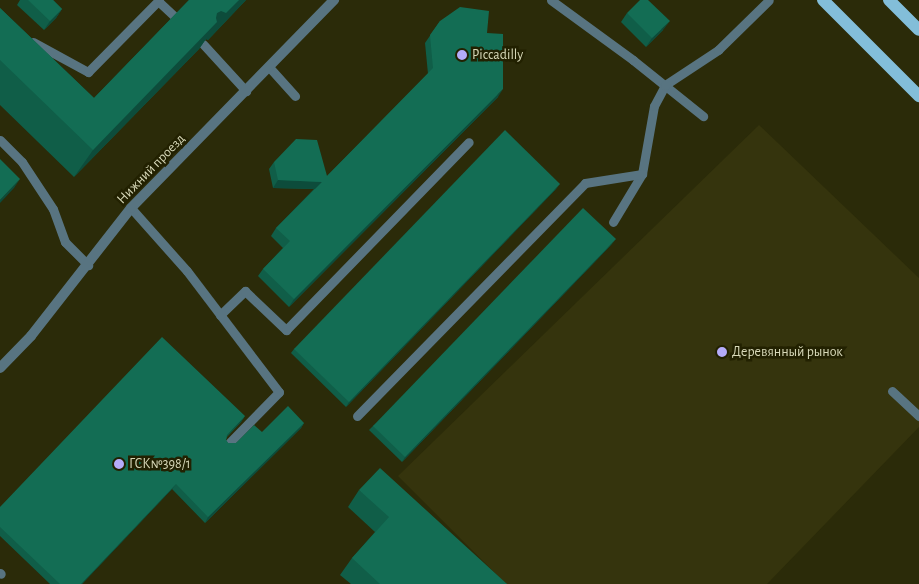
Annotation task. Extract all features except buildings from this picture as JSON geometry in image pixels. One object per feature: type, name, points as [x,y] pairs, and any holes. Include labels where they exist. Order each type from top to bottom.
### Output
[{"type":"main road","points":[[823,0],[919,96]]},
{"type":"main road","points":[[889,0],[919,30]]},
{"type":"street","name":"Нижний проезд","points":[[0,368],[32,336],[132,208],[334,0]]},
{"type":"lane","points":[[28,38],[35,44],[88,72],[158,0],[177,19]]},
{"type":"lane","points":[[551,0],[665,85],[703,116]]},
{"type":"lane","points":[[613,222],[642,174],[654,106],[665,85],[718,50],[769,0]]},
{"type":"lane","points":[[203,44],[246,91]]},
{"type":"lane","points":[[269,67],[295,96]]},
{"type":"lane","points":[[0,140],[22,162],[53,209],[64,242],[88,265]]},
{"type":"lane","points":[[220,315],[245,291],[286,330],[469,142]]},
{"type":"lane","points":[[357,416],[585,183],[642,174]]},
{"type":"lane","points":[[132,208],[187,271],[280,392],[228,444]]},
{"type":"lane","points":[[892,391],[919,416]]},
{"type":"shaded area","name":"Деревянный рынок","points":[[759,125],[919,278],[919,427],[767,584],[506,584],[398,476]]},
{"type":"place","name":"Piccadilly","points":[[462,55]]},
{"type":"place","name":"Деревянный рынок","points":[[722,352]]},
{"type":"place","name":"ГСК№398/1","points":[[119,464]]}]
